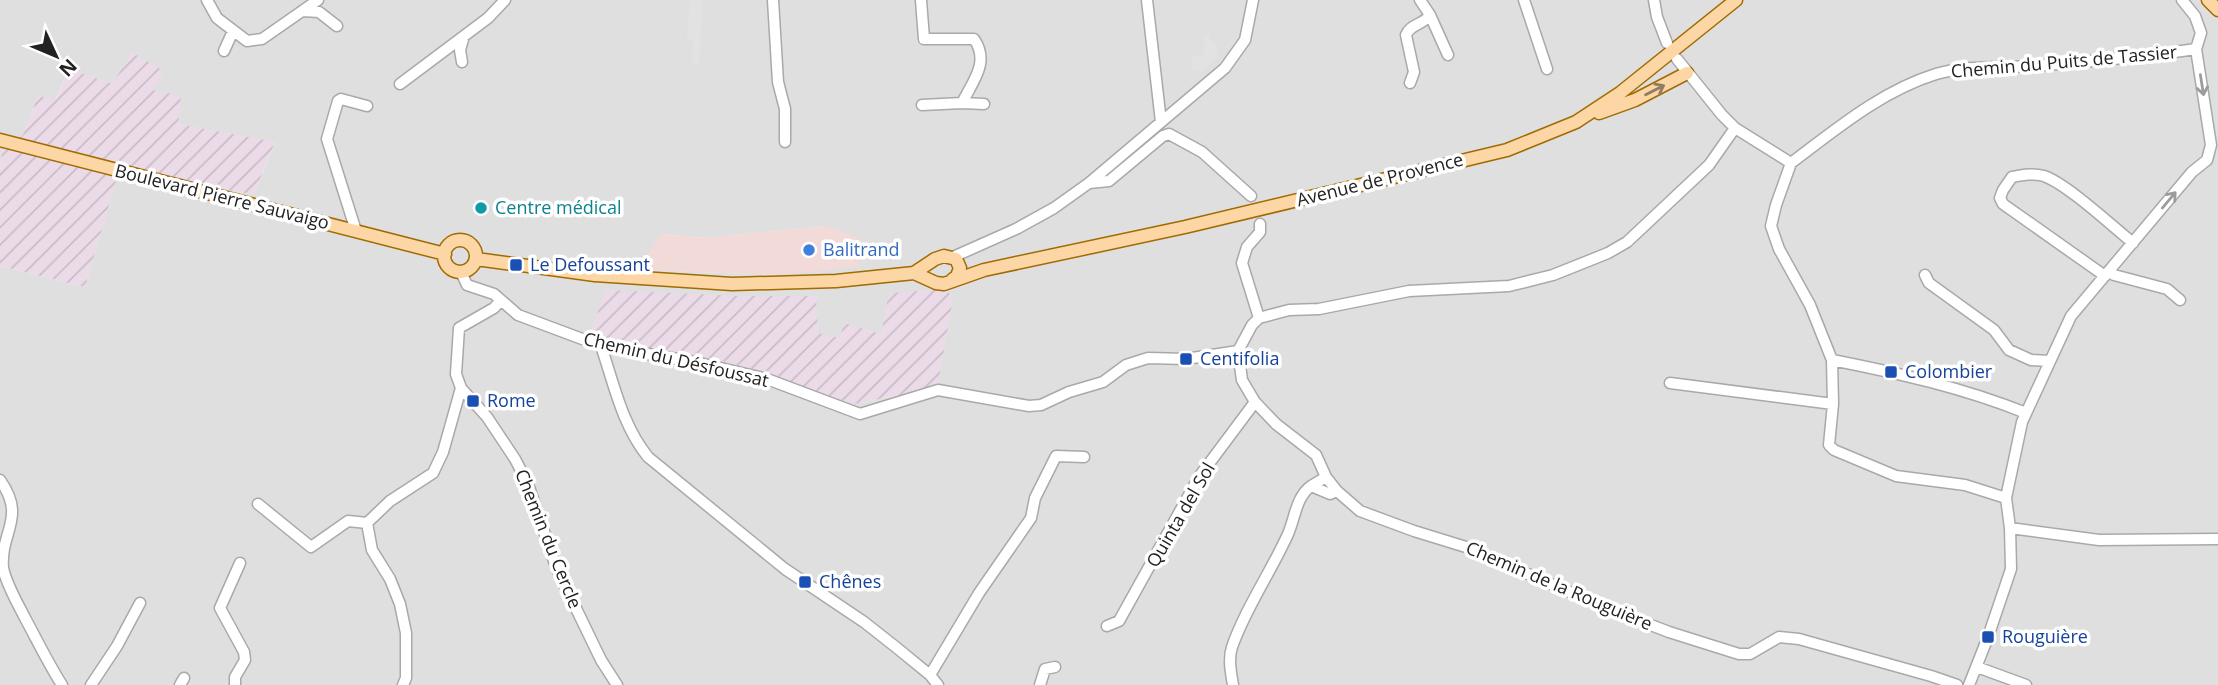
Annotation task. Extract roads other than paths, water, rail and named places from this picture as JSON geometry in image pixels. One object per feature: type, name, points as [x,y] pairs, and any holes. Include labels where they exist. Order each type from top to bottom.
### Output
[{"type":"main road","name":"Avenue de Provence","points":[[952,281],[984,270],[1159,233],[1507,150],[1576,122],[1620,93],[1736,0]]},
{"type":"main road","points":[[2208,0],[2218,10]]},
{"type":"main road","points":[[1576,122],[1635,100],[1687,73]]},
{"type":"main road","name":"Boulevard Pierre Sauvaigo","points":[[0,140],[445,254]]},
{"type":"main road","points":[[463,240],[474,249],[476,259],[471,268],[461,272],[455,271],[447,264],[445,254],[453,242],[463,240]]},
{"type":"main road","points":[[476,259],[564,272],[720,284],[836,281],[914,273],[935,259],[944,257],[959,260],[957,276],[952,281],[936,284],[914,273]]},
{"type":"main road","name":"Avenue de Provence","points":[[959,260],[984,270]]},
{"type":"main road","points":[[927,266],[929,280]]},
{"type":"street","points":[[207,0],[217,18],[247,41],[262,39],[318,0]]},
{"type":"street","points":[[400,83],[464,36],[505,0]]},
{"type":"street","points":[[773,0],[778,82],[785,109],[785,142]]},
{"type":"street","points":[[921,0],[924,39],[974,39],[979,47],[982,57],[980,68],[962,103]]},
{"type":"street","points":[[1147,0],[1161,122]]},
{"type":"street","points":[[1420,0],[1430,15],[1448,55]]},
{"type":"street","points":[[1524,0],[1547,69]]},
{"type":"street","points":[[1654,0],[1667,43]]},
{"type":"street","points":[[1969,685],[2011,569],[2006,498],[2026,413],[2047,373],[2050,361],[2071,316],[2192,172],[2213,160],[2196,49],[2201,33],[2195,16],[2182,0]]},
{"type":"street","points":[[959,260],[1054,208],[1089,183],[1224,68],[1245,40],[1252,2]]},
{"type":"street","points":[[299,12],[319,12],[337,26]]},
{"type":"street","points":[[1410,83],[1414,72],[1406,35],[1411,27],[1425,22],[1430,15]]},
{"type":"street","points":[[224,51],[233,31]]},
{"type":"street","points":[[462,62],[460,50],[464,36]]},
{"type":"street","name":"Chemin du Puits de Tassier","points":[[1791,163],[1853,116],[1934,75],[1962,70],[2127,60],[2196,49]]},
{"type":"street","points":[[1677,59],[1735,128],[1791,163],[1771,226],[1779,249],[1810,305],[1832,360],[1833,404],[1829,445],[1834,450],[1896,476],[1965,485],[2006,498]]},
{"type":"street","points":[[356,231],[327,139],[338,101],[341,99],[368,106]]},
{"type":"street","points":[[922,105],[984,104]]},
{"type":"street","points":[[1238,351],[1252,325],[1259,318],[1289,310],[1319,309],[1409,290],[1509,286],[1553,275],[1608,253],[1627,242],[1709,165],[1735,128]]},
{"type":"street","points":[[1089,183],[1109,181],[1163,136],[1169,134],[1202,152],[1251,196]]},
{"type":"street","points":[[2133,243],[2063,187],[2045,176],[2029,174],[2012,177],[2000,198],[2003,204],[2107,274],[2167,289],[2180,300]]},
{"type":"street","points":[[1259,318],[1242,263],[1247,247],[1260,232],[1260,224]]},
{"type":"street","name":"Chemin du Désfoussat","points":[[461,272],[467,285],[494,294],[518,315],[601,346],[695,362],[767,379],[860,414],[938,390],[1029,407],[1103,382],[1126,365],[1148,358],[1186,359],[1238,351]]},
{"type":"street","points":[[1924,275],[1929,283],[1994,330],[2009,350],[2031,360],[2050,361]]},
{"type":"street","points":[[258,504],[311,547],[348,521],[367,523],[390,501],[433,473],[443,452],[461,388],[456,374],[459,328],[494,308],[501,300]]},
{"type":"street","points":[[601,346],[627,426],[648,457],[785,569],[864,622],[930,675],[938,685]]},
{"type":"street","name":"Chemin de la Rouguière","points":[[1238,351],[1242,380],[1255,402],[1276,424],[1316,455],[1326,477],[1337,491],[1360,511],[1466,547],[1604,607],[1680,636],[1739,654],[1750,654],[1779,637],[1799,639],[1957,685]]},
{"type":"street","points":[[1832,360],[1891,372],[1979,396],[2026,413]]},
{"type":"street","points":[[1670,383],[1833,404]]},
{"type":"street","name":"Chemin du Cercle","points":[[461,388],[487,417],[515,459],[528,484],[556,567],[601,660],[617,685]]},
{"type":"street","name":"Quinta del Sol","points":[[1107,626],[1119,621],[1199,477],[1255,402]]},
{"type":"street","points":[[930,675],[979,593],[1031,517],[1035,498],[1056,456],[1084,457]]},
{"type":"street","points":[[1233,685],[1231,650],[1262,581],[1289,533],[1304,491],[1326,477]]},
{"type":"street","points":[[0,480],[13,513],[1,547],[3,568],[13,596],[62,685]]},
{"type":"street","points":[[1311,486],[1330,495],[1337,491]]},
{"type":"street","points":[[367,523],[372,550],[390,579],[400,604],[406,633],[406,678],[403,685]]},
{"type":"street","points":[[2010,528],[2099,540],[2218,539]]},
{"type":"street","points":[[235,685],[235,677],[245,660],[244,652],[220,608],[240,564]]},
{"type":"street","points":[[91,685],[117,646],[140,603]]},
{"type":"street","points":[[1040,685],[1043,672],[1048,667],[1055,667]]},
{"type":"street","points":[[1977,667],[2025,685]]},
{"type":"place","name":"Centre médical","points":[[481,208]]},
{"type":"place","name":"Balitrand","points":[[809,250]]},
{"type":"place","name":"Le Defoussant","points":[[516,265]]},
{"type":"place","name":"Centifolia","points":[[1186,359]]},
{"type":"place","name":"Colombier","points":[[1891,372]]},
{"type":"place","name":"Rome","points":[[473,401]]},
{"type":"place","name":"Chênes","points":[[805,582]]},
{"type":"place","name":"Rouguière","points":[[1988,637]]}]
